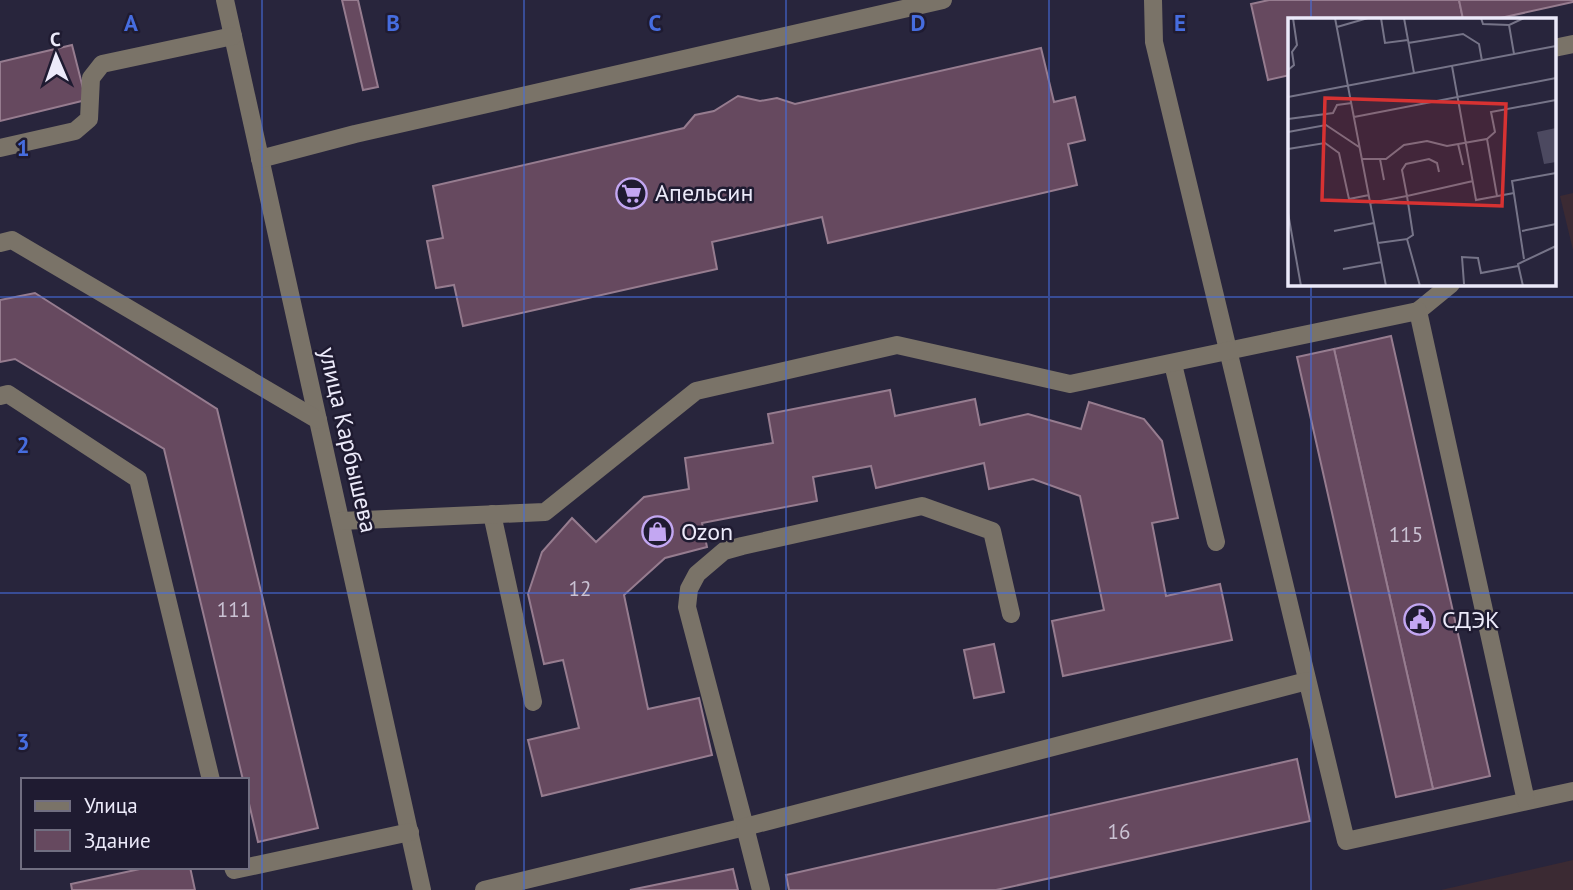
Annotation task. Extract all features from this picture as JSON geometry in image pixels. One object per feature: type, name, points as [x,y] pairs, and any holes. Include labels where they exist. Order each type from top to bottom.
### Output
[{"type":"street","name":"улица Карбышева","points":[[225,0],[422,890]]},
{"type":"street","points":[[260,159],[943,0]]},
{"type":"street","points":[[1153,0],[1154,41],[1346,841],[1573,791]]},
{"type":"street","points":[[0,148],[75,131],[89,119],[91,78],[102,64],[233,36]]},
{"type":"street","points":[[0,243],[12,240],[318,420]]},
{"type":"street","points":[[341,521],[545,512],[696,391],[897,345],[1070,384],[1418,311],[1450,285]]},
{"type":"street","points":[[1418,311],[1526,801]]},
{"type":"street","points":[[1173,364],[1216,542]]},
{"type":"street","points":[[0,396],[8,394],[138,479],[211,778]]},
{"type":"street","points":[[761,890],[687,607],[689,589],[708,562],[724,551],[742,545],[922,506],[992,531],[1011,614]]},
{"type":"street","points":[[492,514],[533,702]]},
{"type":"street","points":[[484,890],[745,827],[1307,681]]},
{"type":"street","points":[[248,867],[410,832]]},
{"type":"shaded area","points":[[1573,193],[1573,250],[1560,196]]},
{"type":"shaded area","points":[[1573,860],[1573,890],[1441,890]]},
{"type":"building","points":[[342,0],[358,0],[378,87],[363,90]]},
{"type":"building","points":[[1269,0],[1459,0],[1463,18],[1288,18],[1288,75],[1268,80],[1251,4]]},
{"type":"building","points":[[1459,0],[1573,0],[1501,18],[1463,18]]},
{"type":"building","points":[[72,45],[86,100],[0,121],[0,62]]},
{"type":"building","points":[[1041,48],[1054,102],[1075,97],[1085,140],[1068,144],[1077,185],[828,243],[822,217],[712,242],[717,269],[463,326],[454,285],[436,288],[427,241],[443,238],[433,186],[684,128],[695,115],[714,111],[738,96],[760,101],[777,98],[795,104]]},
{"type":"building","points":[[35,293],[217,409],[318,828],[258,842],[248,799],[248,778],[243,778],[164,449],[15,359],[0,362],[0,300]]},
{"type":"building","points":[[1391,336],[1490,776],[1433,789],[1334,349]]},
{"type":"building","points":[[1334,349],[1433,789],[1396,797],[1297,357]]},
{"type":"building","points":[[890,390],[895,416],[975,399],[980,425],[1028,414],[1081,429],[1089,402],[1144,419],[1162,441],[1178,518],[1152,523],[1166,596],[1220,584],[1232,640],[1063,676],[1052,621],[1104,610],[1080,496],[1033,479],[989,489],[984,463],[876,488],[871,466],[813,477],[817,501],[702,523],[707,547],[665,558],[624,595],[648,709],[699,698],[712,755],[542,796],[528,740],[579,728],[563,660],[544,664],[528,594],[542,552],[572,518],[596,542],[644,497],[689,489],[685,458],[773,443],[768,414]]},
{"type":"building","points":[[994,644],[1004,692],[974,698],[964,650]]},
{"type":"building","points":[[1297,759],[1310,821],[996,890],[789,890],[786,875]]},
{"type":"building","points":[[140,869],[190,869],[195,890],[72,890],[71,884]]},
{"type":"building","points":[[733,869],[738,890],[630,890]]},
{"type":"place","name":"Апельсин","points":[[632,193]]},
{"type":"place","name":"Ozon","points":[[658,532]]},
{"type":"place","name":"СДЭК","points":[[1419,620]]}]
